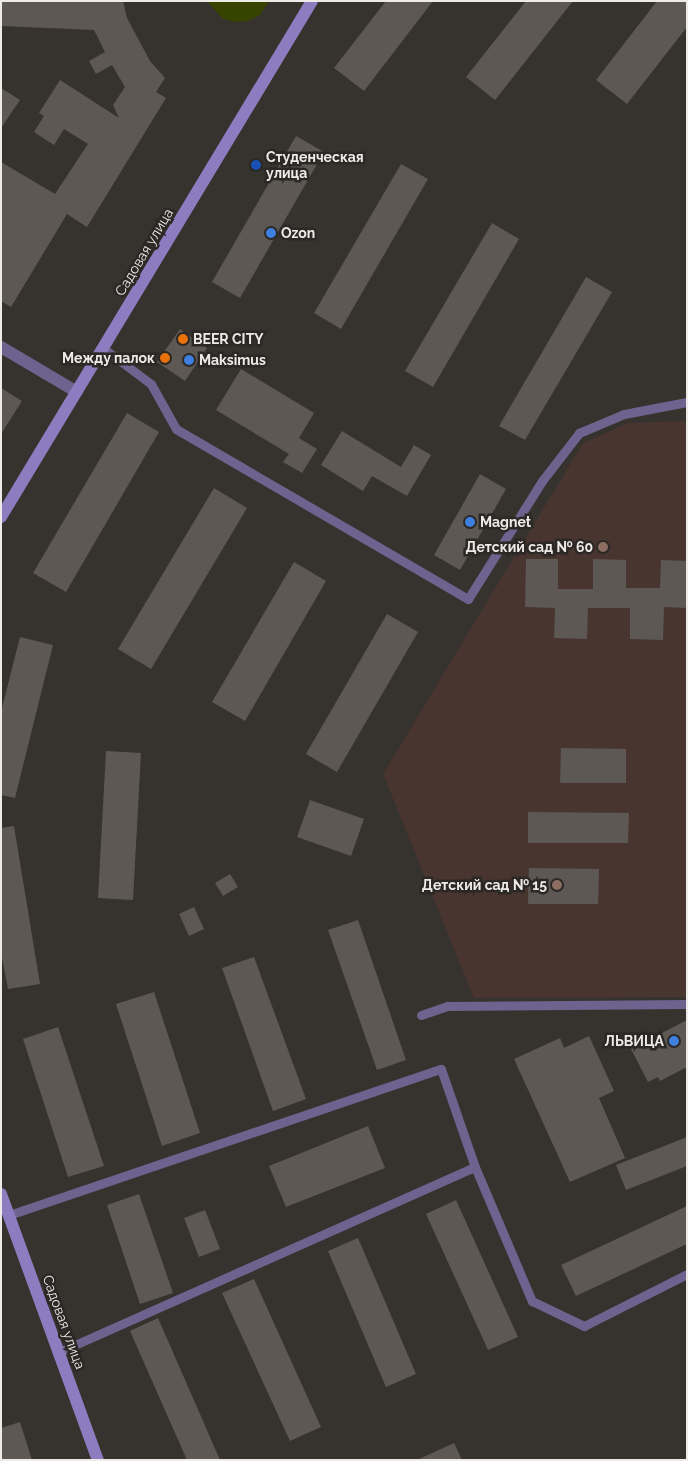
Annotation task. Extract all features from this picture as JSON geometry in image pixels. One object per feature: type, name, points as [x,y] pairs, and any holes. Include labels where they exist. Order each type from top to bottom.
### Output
[{"type":"main road","name":"Садовая улица","points":[[1,517],[312,1]]},
{"type":"main road","name":"Садовая улица","points":[[1,1194],[98,1460]]},
{"type":"street","points":[[1,347],[77,392]]},
{"type":"lane","points":[[103,348],[151,384],[176,429],[468,599],[542,481],[579,433],[624,414],[687,402]]},
{"type":"lane","points":[[421,1015],[447,1006],[687,1004]]},
{"type":"lane","points":[[9,1215],[441,1070],[475,1167],[532,1302],[584,1326],[687,1274]]},
{"type":"lane","points":[[59,1352],[475,1167]]},
{"type":"shaded area","name":"Детский сад № 15","points":[[687,421],[687,997],[474,998],[383,774],[583,443],[628,423]]},
{"type":"green space","points":[[207,1],[269,1],[260,15],[248,21],[234,22],[222,18]]},
{"type":"building","points":[[1,1],[123,1],[127,18],[150,61],[165,78],[156,92],[166,98],[87,227],[67,214],[11,307],[1,301],[1,162],[55,194],[88,144],[64,129],[54,145],[34,132],[44,116],[39,113],[60,80],[119,118],[113,105],[125,87],[112,65],[96,74],[89,61],[105,52],[94,30],[1,26]]},
{"type":"building","points":[[386,1],[433,1],[364,91],[334,68]]},
{"type":"building","points":[[526,1],[573,1],[495,100],[466,77]]},
{"type":"building","points":[[657,1],[687,1],[687,27],[627,104],[596,80]]},
{"type":"building","points":[[1,88],[20,100],[1,128]]},
{"type":"building","points":[[296,136],[324,152],[240,298],[212,282]]},
{"type":"building","points":[[401,164],[428,179],[341,329],[314,313]]},
{"type":"building","points":[[492,223],[519,239],[433,387],[405,371]]},
{"type":"building","points":[[586,277],[612,292],[525,440],[499,426]]},
{"type":"building","points":[[180,329],[207,348],[185,381],[157,362]]},
{"type":"building","points":[[241,369],[314,413],[299,438],[317,449],[302,473],[283,462],[289,454],[216,410]]},
{"type":"building","points":[[1,388],[22,401],[1,434]]},
{"type":"building","points":[[127,413],[159,432],[66,592],[33,573]]},
{"type":"building","points":[[342,431],[401,467],[414,445],[431,455],[407,496],[372,476],[363,491],[321,465]]},
{"type":"building","name":"Magnet","points":[[480,474],[506,489],[460,570],[434,555]]},
{"type":"building","points":[[214,488],[247,508],[151,669],[118,649]]},
{"type":"building","points":[[526,559],[558,559],[558,589],[593,589],[593,559],[626,560],[626,588],[660,588],[661,560],[687,561],[687,608],[664,607],[663,640],[630,639],[630,608],[588,608],[587,639],[554,638],[555,608],[525,607]]},
{"type":"building","points":[[294,562],[326,581],[245,721],[212,702]]},
{"type":"building","points":[[387,614],[418,632],[337,772],[306,754]]},
{"type":"building","points":[[20,637],[53,645],[15,798],[1,795],[1,712]]},
{"type":"building","points":[[561,748],[626,749],[626,783],[560,783]]},
{"type":"building","points":[[106,751],[141,753],[133,900],[98,898]]},
{"type":"building","points":[[310,800],[364,819],[351,856],[297,837]]},
{"type":"building","points":[[528,812],[629,813],[628,843],[528,843]]},
{"type":"building","points":[[14,826],[40,984],[8,989],[1,952],[1,828]]},
{"type":"building","points":[[529,868],[599,869],[598,904],[528,904]]},
{"type":"building","points":[[230,874],[238,887],[223,896],[215,883]]},
{"type":"building","points":[[194,907],[204,929],[189,936],[179,914]]},
{"type":"building","points":[[358,920],[406,1060],[377,1070],[328,930]]},
{"type":"building","points":[[254,957],[306,1099],[273,1111],[222,968]]},
{"type":"building","points":[[154,992],[200,1133],[162,1146],[116,1004]]},
{"type":"building","points":[[687,1020],[687,1067],[660,1081],[658,1077],[648,1082],[631,1049]]},
{"type":"building","points":[[58,1027],[104,1166],[68,1177],[23,1039]]},
{"type":"building","points":[[589,1036],[614,1091],[599,1098],[625,1158],[570,1182],[514,1059],[560,1038],[564,1048]]},
{"type":"building","points":[[368,1126],[385,1168],[286,1207],[269,1166]]},
{"type":"building","points":[[687,1137],[687,1166],[626,1190],[616,1165]]},
{"type":"building","points":[[139,1194],[173,1293],[140,1304],[107,1205]]},
{"type":"building","points":[[456,1200],[518,1337],[488,1350],[426,1214]]},
{"type":"building","points":[[687,1206],[687,1244],[576,1296],[561,1265]]},
{"type":"building","points":[[205,1210],[220,1249],[199,1257],[184,1218]]},
{"type":"building","points":[[358,1238],[416,1374],[386,1387],[328,1251]]},
{"type":"building","points":[[254,1279],[321,1427],[290,1441],[222,1293]]},
{"type":"building","points":[[158,1318],[220,1460],[187,1460],[130,1331]]},
{"type":"building","points":[[20,1422],[32,1460],[1,1460],[1,1428]]},
{"type":"building","points":[[454,1443],[462,1460],[417,1460]]},
{"type":"place","name":"Студенческая улица","points":[[256,165]]},
{"type":"place","name":"Ozon","points":[[271,233]]},
{"type":"place","name":"BEER CITY","points":[[183,339]]},
{"type":"place","name":"Между палок","points":[[165,358]]},
{"type":"place","name":"Maksimus","points":[[189,360]]},
{"type":"place","name":"Magnet","points":[[470,522]]},
{"type":"place","name":"Детский сад № 60","points":[[603,547]]},
{"type":"place","name":"Детский сад № 15","points":[[557,885]]},
{"type":"place","name":"ЛЬВИЦА","points":[[674,1041]]}]
